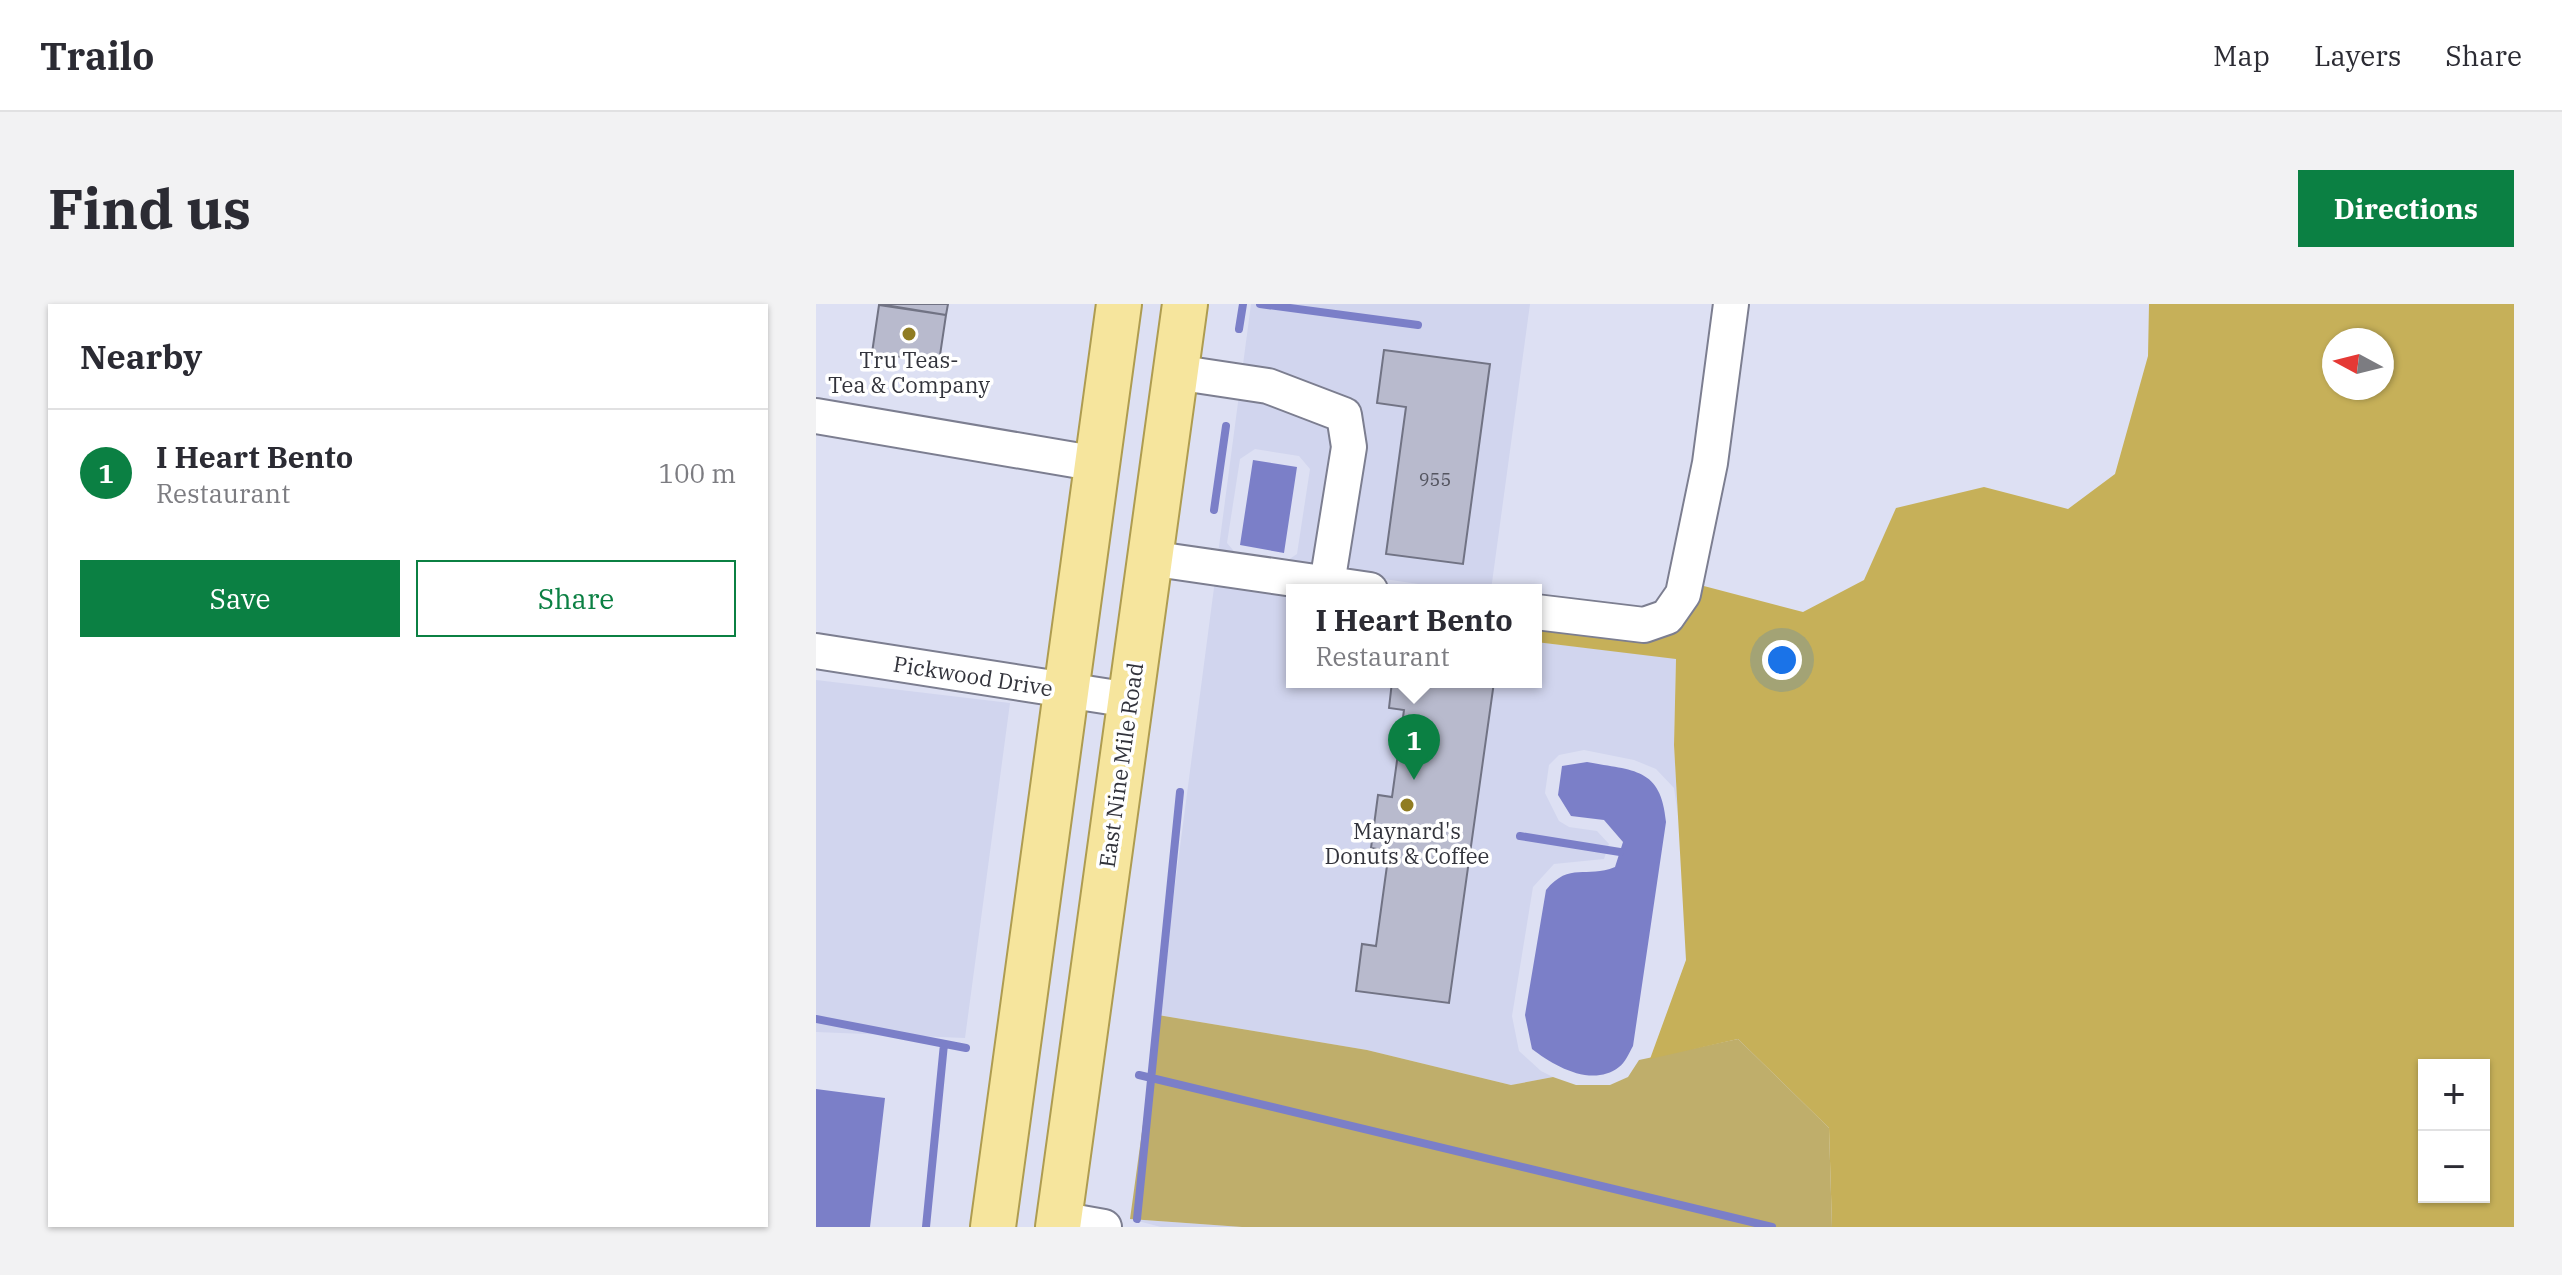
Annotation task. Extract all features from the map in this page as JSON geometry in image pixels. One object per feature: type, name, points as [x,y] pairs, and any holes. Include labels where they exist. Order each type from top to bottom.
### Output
[{"type":"main road","points":[[993,1227],[1119,304]]},
{"type":"main road","name":"East Nine Mile Road","points":[[1058,1223],[1185,304]]},
{"type":"main road","points":[[972,1227],[1019,873],[1050,808]]},
{"type":"street","points":[[1542,613],[1644,625],[1667,617],[1683,594],[1710,463],[1731,304]]},
{"type":"street","points":[[1149,558],[1327,584],[1349,447],[1344,415],[1268,386],[1175,372]]},
{"type":"street","points":[[816,416],[1098,464]]},
{"type":"street","name":"Pickwood Drive","points":[[816,651],[1130,700]]},
{"type":"street","points":[[1058,1223],[1104,1227]]},
{"type":"shaded area","points":[[1251,304],[1530,304],[1492,584],[1418,584],[1282,564],[1297,554],[1310,469],[1299,456],[1255,449],[1240,459],[1227,543],[1238,556],[1218,554]]},
{"type":"shaded area","points":[[2149,304],[2514,304],[2514,1227],[1832,1227],[1829,1128],[1738,1039],[1650,1059],[1686,960],[1674,745],[1676,659],[1542,643],[1542,627],[1642,638],[1700,585],[1803,612],[1864,580],[1896,508],[1984,487],[2068,509],[2115,474],[2148,356]]},
{"type":"shaded area","points":[[1215,580],[1286,591],[1286,688],[1542,688],[1542,643],[1676,658],[1674,745],[1678,816],[1674,788],[1656,769],[1634,760],[1584,750],[1559,755],[1549,765],[1545,793],[1559,821],[1569,827],[1597,831],[1609,844],[1604,859],[1554,864],[1533,887],[1512,1016],[1519,1051],[1541,1071],[1553,1077],[1511,1085],[1367,1050],[1158,1015]]},
{"type":"shaded area","points":[[816,680],[1010,703],[965,1038],[816,1032]]},
{"type":"shaded area","points":[[1158,1015],[1367,1050],[1511,1085],[1553,1077],[1576,1085],[1610,1085],[1628,1077],[1639,1060],[1738,1039],[1829,1128],[1832,1227],[1242,1227],[1130,1219]]},
{"type":"shaded area","points":[[1130,1219],[1242,1227],[1161,1227]]},
{"type":"water","points":[[1253,460],[1297,467],[1284,553],[1240,545]]},
{"type":"water","points":[[1587,762],[1631,770],[1651,781],[1663,804],[1666,822],[1633,1046],[1621,1065],[1597,1075],[1562,1068],[1532,1049],[1525,1015],[1546,890],[1571,873],[1615,867],[1623,842],[1604,820],[1571,816],[1558,795],[1562,766]]},
{"type":"water","points":[[816,1089],[885,1098],[870,1227],[816,1227]]},
{"type":"building","points":[[879,304],[948,304],[946,315]]},
{"type":"building","name":"Tru Teas- Tea & Company","points":[[879,305],[946,315],[939,362],[872,353]]},
{"type":"building","points":[[1384,350],[1490,364],[1463,564],[1386,554],[1406,407],[1377,403]]},
{"type":"building","points":[[1391,688],[1493,688],[1449,1003],[1356,991],[1362,944],[1376,946],[1389,851],[1371,848],[1378,795],[1392,797],[1404,710],[1389,708]]},
{"type":"waterway","points":[[1239,329],[1243,304]]},
{"type":"waterway","points":[[1260,304],[1418,325]]},
{"type":"waterway","points":[[1214,510],[1226,426]]},
{"type":"waterway","points":[[1137,1219],[1180,792]]},
{"type":"waterway","points":[[1520,836],[1620,852]]},
{"type":"waterway","points":[[816,1019],[966,1048]]},
{"type":"waterway","points":[[926,1227],[944,1044]]},
{"type":"waterway","points":[[1139,1075],[1772,1227]]},
{"type":"place","name":"Tru Teas- Tea & Company","points":[[909,334]]},
{"type":"place","name":"I Heart Bento","points":[[1414,780]]},
{"type":"place","name":"Maynard's Donuts & Coffee","points":[[1407,805]]}]
